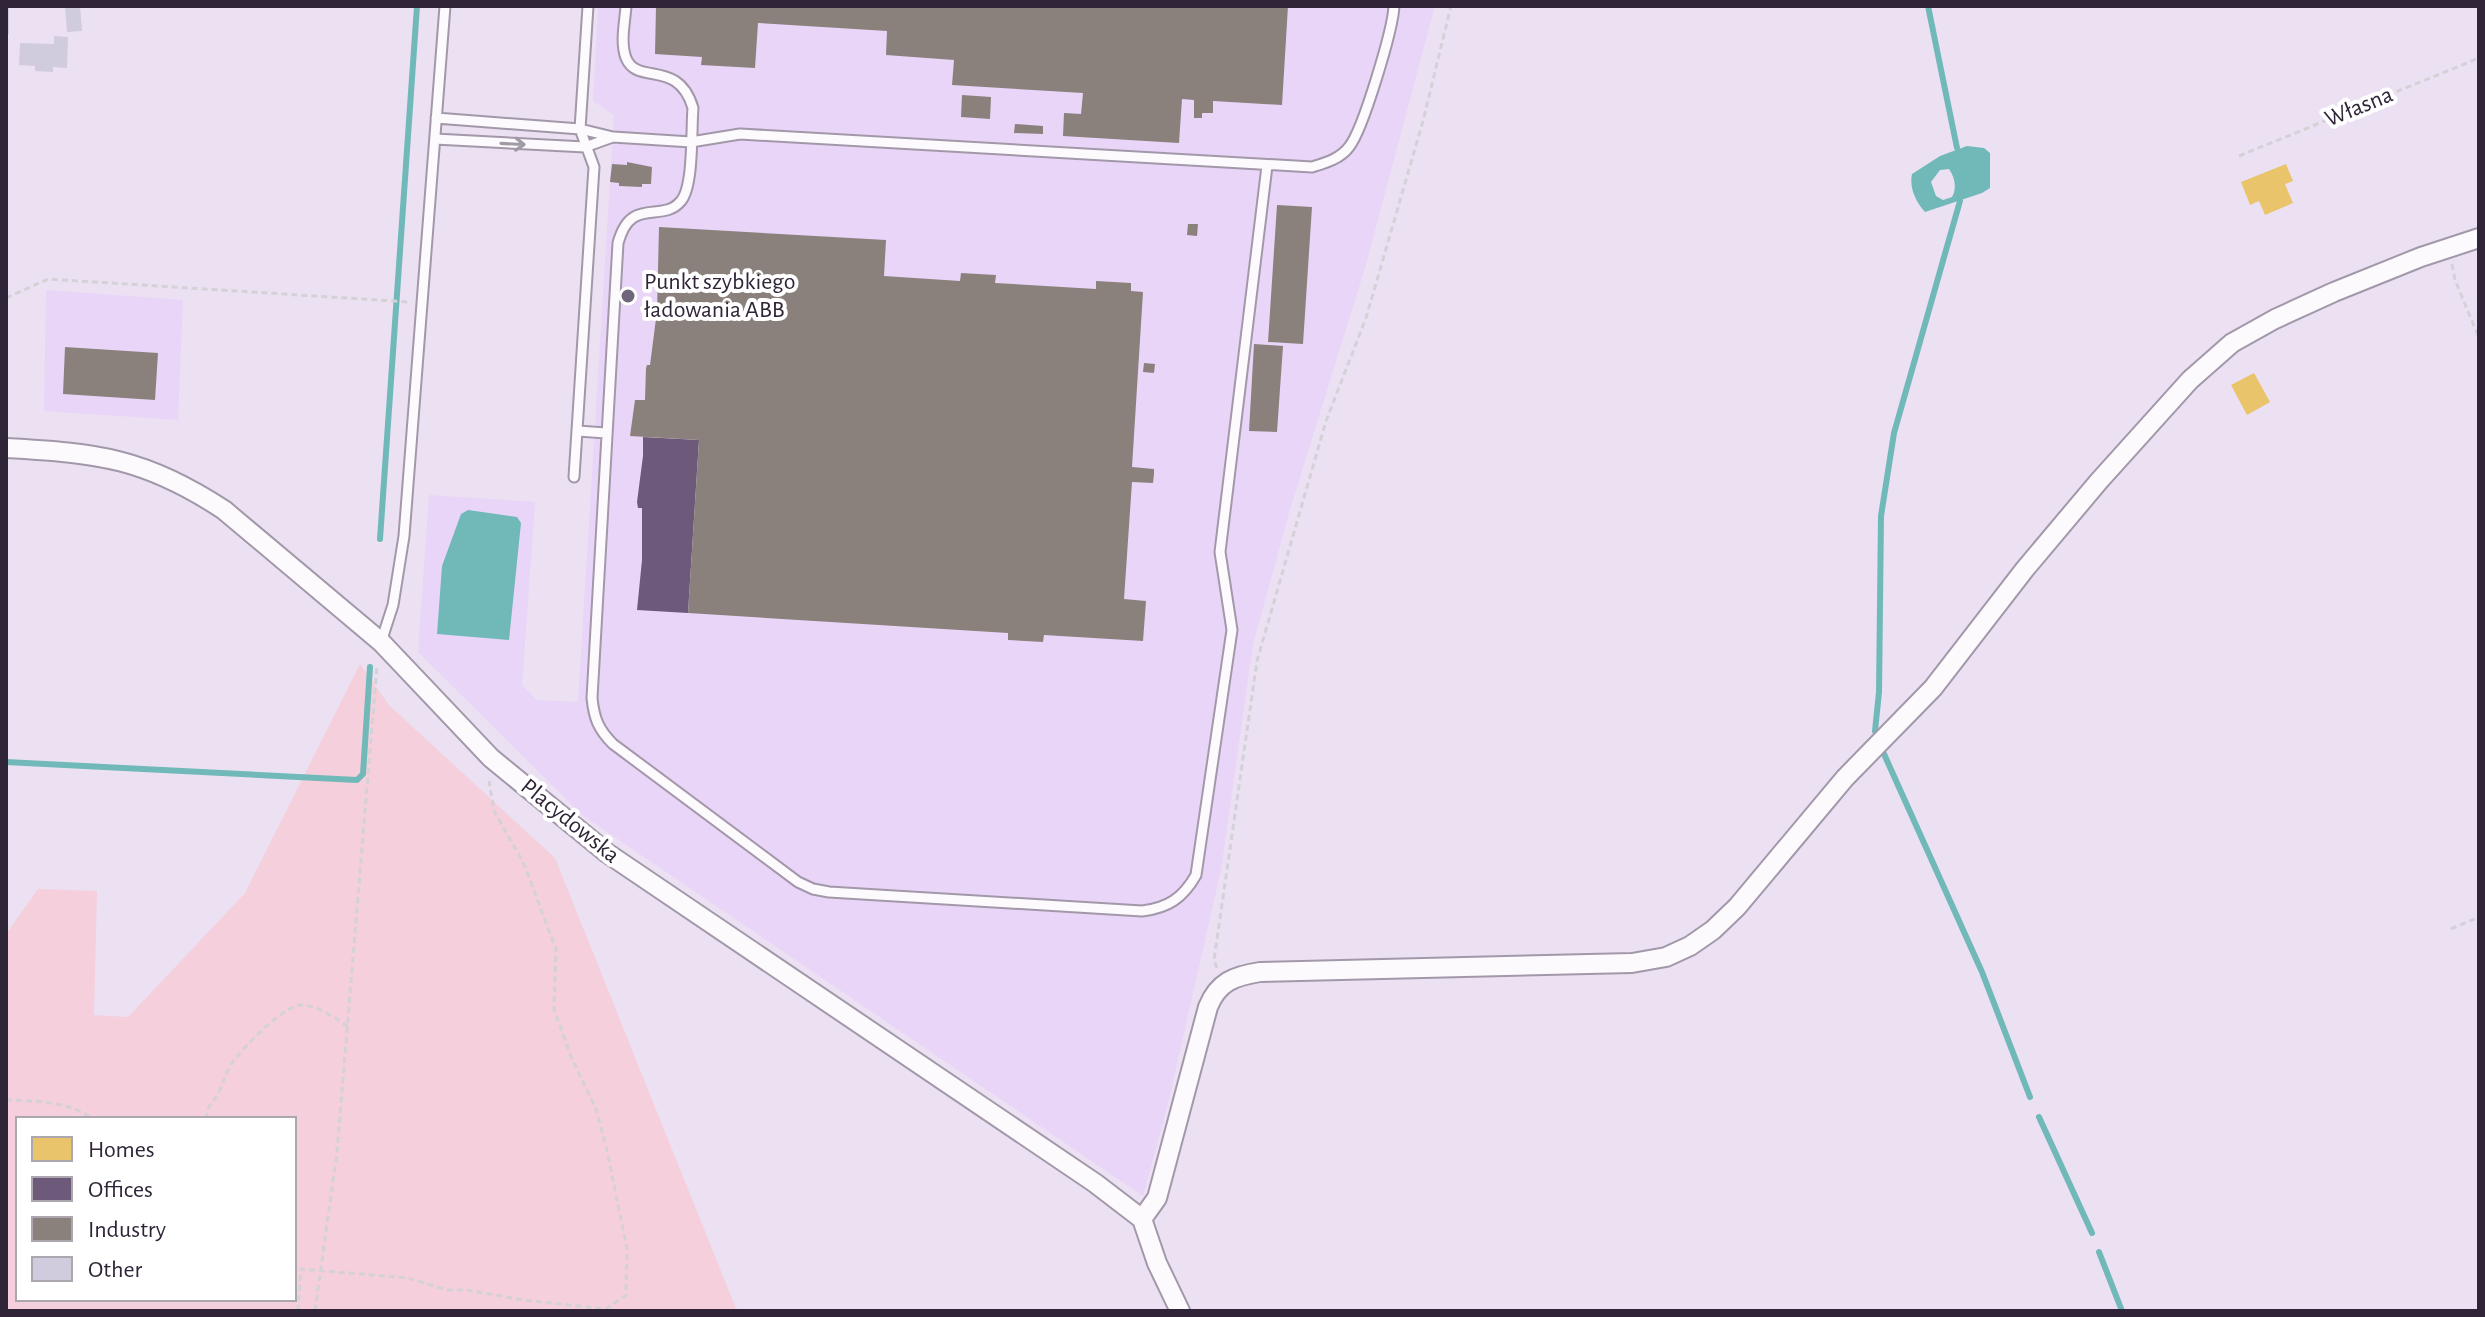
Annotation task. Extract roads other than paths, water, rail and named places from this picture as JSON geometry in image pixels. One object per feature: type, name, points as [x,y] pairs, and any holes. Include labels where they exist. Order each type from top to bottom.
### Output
[{"type":"street","points":[[1180,1311],[1157,1263],[1142,1219],[1157,1198],[1208,1007],[1223,983],[1244,974],[1260,972],[1632,963],[1666,957],[1690,946],[1737,907],[1845,778],[1933,688],[2025,569],[2190,380],[2232,343],[2275,319],[2334,292],[2479,238]]},
{"type":"street","name":"Placydowska","points":[[6,448],[106,457],[163,475],[224,510],[381,642],[491,758],[607,853],[1095,1183],[1142,1219]]},
{"type":"lane","points":[[381,642],[393,605],[404,536],[445,6]]},
{"type":"lane","points":[[574,477],[594,167],[580,129],[588,6]]},
{"type":"lane","points":[[626,6],[623,47],[627,61],[635,69],[666,75],[680,83],[689,94],[693,108],[687,191],[679,204],[667,210],[636,215],[622,228],[618,243],[592,698],[594,715],[600,731],[613,744],[798,882],[813,889],[1142,911],[1159,909],[1187,891],[1196,875],[1232,630],[1220,552],[1267,166]]},
{"type":"lane","points":[[436,118],[580,129],[613,137],[691,142],[740,134],[1312,167],[1331,161],[1348,150],[1360,130],[1394,6]]},
{"type":"lane","points":[[435,139],[585,147],[613,137]]},
{"type":"lane","points":[[578,431],[606,433]]},
{"type":"waterway","points":[[380,539],[417,6]]},
{"type":"waterway","points":[[1928,6],[1957,148]]},
{"type":"waterway","points":[[1875,731],[1879,692],[1881,516],[1894,433],[1960,201]]},
{"type":"waterway","points":[[6,762],[357,780],[363,774],[370,667]]},
{"type":"waterway","points":[[1884,754],[1982,972],[2030,1097]]},
{"type":"waterway","points":[[2039,1117],[2092,1233]]},
{"type":"waterway","points":[[2099,1252],[2122,1311]]},
{"type":"place","name":"Punkt szybkiego ładowania ABB","points":[[628,296]]}]
